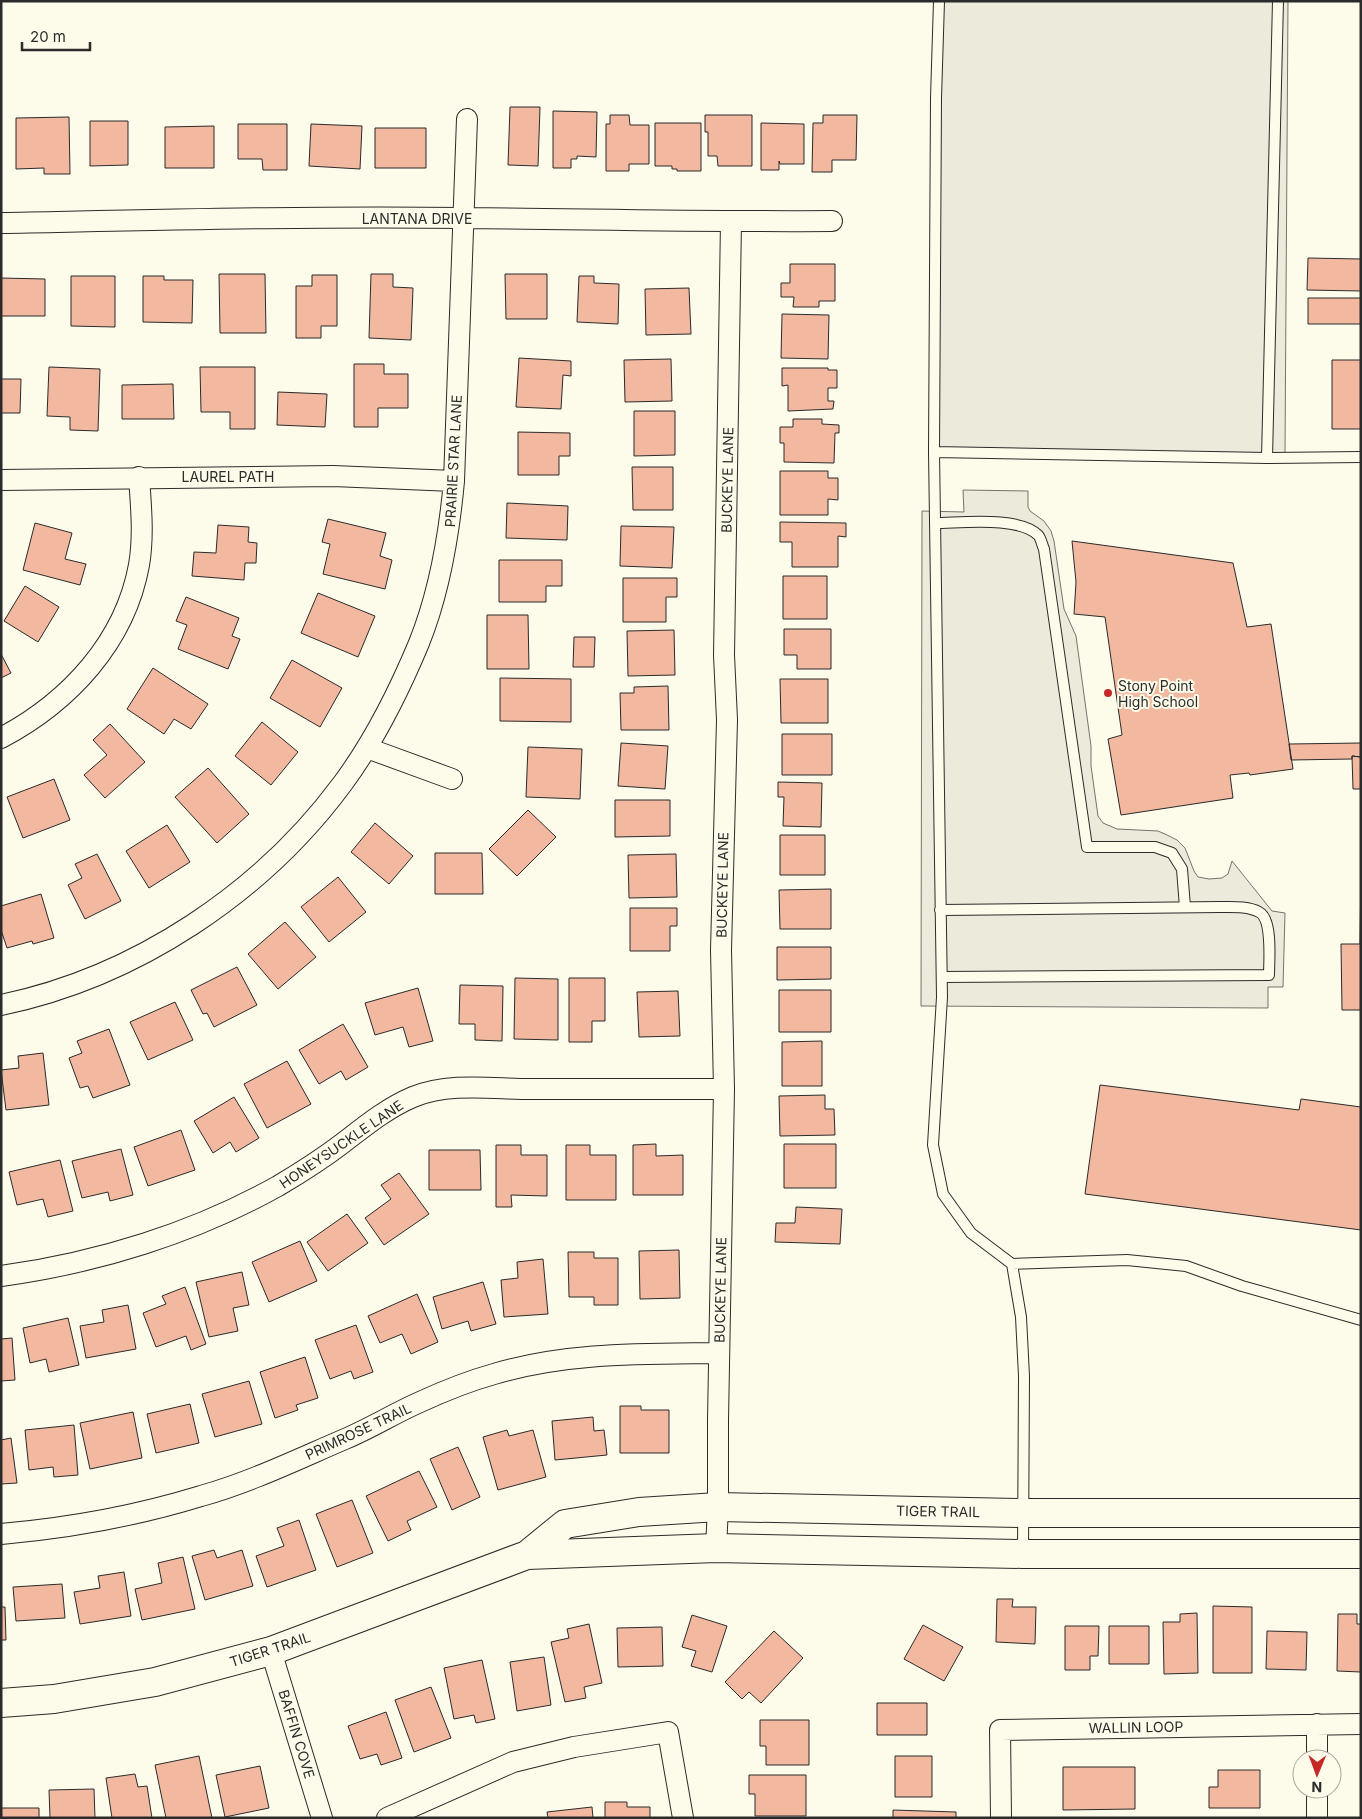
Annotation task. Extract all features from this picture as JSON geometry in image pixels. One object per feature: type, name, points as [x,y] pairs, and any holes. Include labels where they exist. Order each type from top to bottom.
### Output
[{"type":"street","name":"PRAIRIE STAR LANE","points":[[1,1005],[57,990],[112,968],[166,941],[216,908],[262,871],[305,829],[343,783],[367,748],[396,694],[422,632],[437,587],[449,531],[454,481],[467,119]]},
{"type":"street","name":"LANTANA DRIVE","points":[[1,223],[204,218],[832,221]]},
{"type":"street","name":"BUCKEYE LANE","points":[[716,1548],[724,1089],[721,950],[727,720],[724,655],[731,222]]},
{"type":"street","name":"LAUREL PATH","points":[[1,480],[333,476],[454,481]]},
{"type":"street","points":[[1,738],[32,722],[58,701],[94,663],[115,633],[130,600],[139,564],[142,527],[139,477]]},
{"type":"street","points":[[367,748],[452,779]]},
{"type":"street","name":"HONEYSUCKLE LANE","points":[[1,1276],[95,1258],[171,1235],[226,1213],[278,1186],[320,1159],[387,1110],[413,1096],[428,1092],[456,1087],[724,1089]]},
{"type":"street","name":"PRIMROSE TRAIL","points":[[1,1534],[47,1530],[126,1516],[202,1496],[240,1483],[348,1438],[420,1402],[457,1387],[494,1374],[533,1364],[572,1357],[612,1354],[719,1354]]},
{"type":"street","name":"TIGER TRAIL","points":[[1,1703],[54,1699],[155,1682],[271,1651],[527,1555],[566,1524],[639,1512],[718,1507],[1023,1512],[1361,1513]]},
{"type":"street","name":"TIGER TRAIL","points":[[527,1555],[716,1548],[1022,1554],[1361,1554]]},
{"type":"street","name":"BAFFIN COVE","points":[[271,1651],[322,1818]]},
{"type":"street","points":[[1317,1724],[1317,1749]]},
{"type":"street","name":"WALLIN LOOP","points":[[1001,1818],[1000,1730],[1361,1724]]},
{"type":"street","points":[[387,1818],[513,1762],[574,1747],[668,1732],[683,1818]]},
{"type":"street","points":[[1317,1799],[1317,1818]]},
{"type":"lane","points":[[939,1],[936,98],[934,452],[942,977],[934,1145],[943,1194],[971,1233],[1012,1264],[1128,1260],[1186,1266],[1242,1286],[1361,1320]]},
{"type":"lane","points":[[1267,458],[1278,1]]},
{"type":"lane","points":[[934,452],[1267,458],[1361,457]]},
{"type":"lane","points":[[935,524],[1010,523],[1027,528],[1039,536],[1044,549],[1087,847],[1155,847],[1172,853],[1182,869],[1185,907]]},
{"type":"lane","points":[[940,910],[1239,908],[1261,912],[1269,929],[1269,975],[942,977]]},
{"type":"lane","points":[[1012,1264],[1021,1317],[1023,1346],[1022,1554]]},
{"type":"shaded area","points":[[939,1],[1288,1],[1285,453],[934,452]]},
{"type":"shaded area","points":[[963,490],[1028,491],[1028,507],[1030,511],[1044,521],[1051,531],[1064,609],[1076,636],[1091,746],[1091,766],[1098,816],[1103,823],[1117,829],[1158,831],[1177,840],[1185,848],[1198,877],[1209,879],[1222,878],[1228,874],[1232,861],[1272,911],[1285,913],[1283,987],[1268,987],[1268,1008],[921,1006],[922,511],[964,512]]},
{"type":"building","points":[[510,107],[540,107],[538,166],[508,165]]},
{"type":"building","points":[[553,111],[597,112],[596,157],[577,156],[577,159],[571,159],[571,168],[553,168]]},
{"type":"building","points":[[610,115],[629,115],[630,125],[649,125],[649,164],[629,164],[629,171],[606,171],[606,124],[610,124]]},
{"type":"building","points":[[705,115],[752,115],[752,166],[718,166],[717,156],[708,156],[708,132],[705,132]]},
{"type":"building","points":[[823,115],[857,115],[856,160],[832,160],[832,172],[812,172],[813,123],[823,123]]},
{"type":"building","points":[[69,117],[70,174],[44,174],[44,168],[16,169],[16,118]]},
{"type":"building","points":[[90,121],[128,121],[128,165],[90,166]]},
{"type":"building","points":[[655,123],[701,123],[701,171],[677,171],[677,169],[672,169],[672,166],[655,166]]},
{"type":"building","points":[[761,123],[804,124],[804,164],[780,164],[779,161],[779,170],[761,170]]},
{"type":"building","points":[[238,124],[287,124],[287,170],[263,170],[262,159],[238,159]]},
{"type":"building","points":[[311,124],[362,126],[360,169],[309,166]]},
{"type":"building","points":[[214,126],[214,168],[165,168],[165,127]]},
{"type":"building","points":[[375,128],[426,128],[426,168],[375,168]]},
{"type":"building","points":[[1308,258],[1361,259],[1361,291],[1307,290]]},
{"type":"building","points":[[790,264],[835,264],[835,301],[819,301],[819,307],[793,307],[794,297],[781,297],[781,283],[790,283]]},
{"type":"building","points":[[219,274],[265,274],[266,333],[220,333]]},
{"type":"building","points":[[371,274],[393,274],[393,287],[413,288],[411,340],[369,338]]},
{"type":"building","points":[[505,274],[547,274],[547,319],[506,319]]},
{"type":"building","points":[[312,275],[337,275],[337,326],[321,326],[321,338],[296,338],[296,286],[312,286]]},
{"type":"building","points":[[71,276],[115,276],[115,327],[71,326]]},
{"type":"building","points":[[143,276],[164,276],[164,280],[193,280],[192,323],[143,322]]},
{"type":"building","points":[[579,276],[594,276],[594,283],[619,284],[618,324],[577,322]]},
{"type":"building","points":[[1,278],[45,279],[45,316],[1,316]]},
{"type":"building","points":[[689,288],[691,334],[646,335],[645,289]]},
{"type":"building","points":[[1308,298],[1361,298],[1361,324],[1308,324]]},
{"type":"building","points":[[782,314],[829,315],[828,359],[781,358]]},
{"type":"building","points":[[519,358],[571,361],[571,376],[563,375],[561,409],[516,407]]},
{"type":"building","points":[[671,359],[672,401],[625,402],[624,360]]},
{"type":"building","points":[[1332,360],[1361,360],[1361,429],[1332,429]]},
{"type":"building","points":[[354,364],[384,364],[384,374],[408,374],[408,408],[378,408],[378,427],[354,427]]},
{"type":"building","points":[[49,367],[100,369],[98,431],[70,430],[70,417],[47,416]]},
{"type":"building","points":[[200,367],[255,367],[255,429],[230,429],[230,412],[201,412]]},
{"type":"building","points":[[782,368],[828,368],[828,370],[837,370],[837,388],[828,388],[828,401],[834,401],[833,409],[788,411],[788,385],[782,386]]},
{"type":"building","points":[[1,379],[21,379],[20,413],[1,413]]},
{"type":"building","points":[[173,384],[174,419],[122,419],[122,385]]},
{"type":"building","points":[[278,392],[327,394],[325,427],[277,425]]},
{"type":"building","points":[[634,411],[675,411],[675,455],[634,456]]},
{"type":"building","points":[[793,419],[822,419],[822,424],[839,425],[839,433],[835,433],[834,463],[784,462],[784,443],[780,443],[780,427],[793,427]]},
{"type":"building","points":[[518,432],[570,433],[570,456],[559,456],[559,475],[518,475]]},
{"type":"building","points":[[632,467],[673,467],[673,510],[633,510]]},
{"type":"building","points":[[780,471],[828,471],[828,478],[838,478],[838,500],[828,499],[828,515],[780,515]]},
{"type":"building","points":[[507,503],[568,506],[567,540],[506,538]]},
{"type":"building","points":[[328,519],[386,533],[380,556],[392,560],[385,589],[323,574],[330,544],[322,542]]},
{"type":"building","points":[[780,522],[846,523],[846,537],[838,536],[838,567],[792,567],[792,542],[780,542]]},
{"type":"building","points":[[35,523],[72,533],[65,559],[86,564],[80,585],[23,570]]},
{"type":"building","points":[[218,525],[249,527],[248,542],[257,543],[256,563],[245,563],[244,580],[192,576],[194,552],[216,553]]},
{"type":"building","points":[[621,526],[674,527],[672,568],[620,566]]},
{"type":"building","points":[[1072,541],[1233,563],[1247,627],[1271,624],[1293,769],[1250,775],[1249,773],[1230,775],[1233,798],[1121,815],[1108,739],[1122,735],[1105,617],[1074,614],[1076,582]]},
{"type":"building","points":[[499,560],[562,560],[562,586],[546,586],[546,602],[499,602]]},
{"type":"building","points":[[783,576],[827,576],[827,619],[783,619]]},
{"type":"building","points":[[623,578],[677,578],[677,597],[666,597],[666,622],[623,622]]},
{"type":"building","points":[[25,586],[59,607],[38,642],[4,621]]},
{"type":"building","points":[[318,593],[375,616],[358,657],[301,633]]},
{"type":"building","points":[[186,597],[239,618],[232,636],[240,639],[228,669],[178,649],[187,625],[176,621]]},
{"type":"building","points":[[487,615],[528,615],[529,669],[487,669]]},
{"type":"building","points":[[784,629],[831,629],[831,669],[797,669],[797,655],[784,655]]},
{"type":"building","points":[[674,630],[675,675],[628,676],[627,631]]},
{"type":"building","points":[[574,637],[595,637],[594,667],[573,667]]},
{"type":"building","points":[[1,654],[11,673],[1,678]]},
{"type":"building","points":[[292,660],[342,688],[320,727],[270,698]]},
{"type":"building","points":[[153,668],[208,704],[191,729],[174,719],[164,734],[127,709]]},
{"type":"building","points":[[500,678],[571,679],[571,722],[500,721]]},
{"type":"building","points":[[780,679],[828,679],[828,723],[781,723]]},
{"type":"building","points":[[668,686],[669,730],[621,730],[620,693],[634,693],[634,687]]},
{"type":"building","points":[[262,722],[298,752],[271,785],[235,756]]},
{"type":"building","points":[[110,724],[145,762],[105,798],[84,775],[107,755],[93,740]]},
{"type":"building","points":[[782,734],[832,734],[832,775],[782,775]]},
{"type":"building","points":[[621,743],[668,746],[665,789],[618,786]]},
{"type":"building","points":[[1361,743],[1361,757],[1352,756],[1352,759],[1291,760],[1289,744]]},
{"type":"building","points":[[528,747],[582,749],[580,799],[526,797]]},
{"type":"building","points":[[1352,756],[1361,757],[1361,789],[1353,789]]},
{"type":"building","points":[[208,768],[249,814],[217,843],[175,797]]},
{"type":"building","points":[[54,779],[70,820],[23,838],[7,797]]},
{"type":"building","points":[[778,782],[822,783],[821,827],[783,826],[784,797],[778,797]]},
{"type":"building","points":[[615,800],[670,800],[670,836],[615,837]]},
{"type":"building","points":[[528,810],[556,837],[517,876],[489,849]]},
{"type":"building","points":[[375,823],[413,856],[389,884],[351,852]]},
{"type":"building","points":[[167,825],[190,862],[149,888],[126,851]]},
{"type":"building","points":[[780,835],[825,835],[825,875],[780,875]]},
{"type":"building","points":[[435,853],[482,853],[483,894],[435,894]]},
{"type":"building","points":[[97,854],[121,901],[85,919],[68,885],[82,878],[75,864]]},
{"type":"building","points":[[676,854],[677,897],[629,898],[628,855]]},
{"type":"building","points":[[1361,867],[1361,1010],[1342,1010],[1341,944],[1360,944]]},
{"type":"building","points":[[338,877],[366,912],[329,942],[301,907]]},
{"type":"building","points":[[831,889],[831,929],[780,929],[779,890]]},
{"type":"building","points":[[41,894],[54,938],[33,944],[32,941],[7,948],[1,930],[1,906]]},
{"type":"building","points":[[630,908],[677,908],[677,926],[670,926],[670,951],[630,951]]},
{"type":"building","points":[[285,922],[316,957],[278,989],[248,954]]},
{"type":"building","points":[[777,947],[831,947],[831,979],[777,980]]},
{"type":"building","points":[[237,967],[257,1005],[214,1027],[207,1013],[203,1014],[191,990]]},
{"type":"building","points":[[515,978],[558,979],[558,1040],[514,1039]]},
{"type":"building","points":[[569,978],[605,978],[605,1021],[592,1021],[592,1042],[569,1042]]},
{"type":"building","points":[[460,985],[503,986],[502,1041],[475,1040],[475,1024],[459,1024]]},
{"type":"building","points":[[418,988],[433,1041],[409,1047],[403,1027],[375,1035],[365,1003]]},
{"type":"building","points":[[779,990],[831,990],[831,1032],[779,1032]]},
{"type":"building","points":[[678,991],[680,1036],[639,1037],[637,992]]},
{"type":"building","points":[[175,1002],[193,1040],[148,1060],[130,1022]]},
{"type":"building","points":[[343,1024],[368,1067],[346,1080],[341,1071],[319,1084],[299,1050]]},
{"type":"building","points":[[109,1029],[130,1085],[93,1098],[88,1086],[80,1088],[69,1058],[82,1053],[77,1041]]},
{"type":"building","points":[[822,1041],[822,1086],[782,1086],[782,1042]]},
{"type":"building","points":[[43,1053],[49,1105],[6,1110],[1,1070],[19,1068],[18,1056]]},
{"type":"building","points":[[287,1061],[311,1104],[267,1128],[244,1084]]},
{"type":"building","points":[[1100,1085],[1299,1110],[1301,1099],[1361,1107],[1361,1230],[1085,1194]]},
{"type":"building","points":[[825,1095],[825,1109],[834,1109],[835,1135],[780,1136],[779,1096]]},
{"type":"building","points":[[234,1097],[259,1138],[236,1152],[230,1142],[213,1153],[194,1121]]},
{"type":"building","points":[[181,1130],[195,1170],[148,1186],[134,1147]]},
{"type":"building","points":[[656,1144],[656,1156],[683,1155],[683,1195],[633,1195],[633,1145]]},
{"type":"building","points":[[784,1144],[836,1144],[836,1188],[784,1188]]},
{"type":"building","points":[[496,1145],[521,1145],[521,1155],[547,1155],[547,1196],[511,1195],[512,1207],[496,1207]]},
{"type":"building","points":[[566,1145],[590,1145],[590,1155],[616,1155],[616,1200],[566,1200]]},
{"type":"building","points":[[121,1149],[133,1195],[110,1201],[108,1192],[82,1198],[72,1161]]},
{"type":"building","points":[[429,1150],[480,1150],[481,1190],[429,1190]]},
{"type":"building","points":[[60,1160],[73,1211],[48,1217],[43,1199],[17,1205],[9,1172]]},
{"type":"building","points":[[399,1173],[429,1214],[384,1245],[365,1218],[391,1199],[381,1185]]},
{"type":"building","points":[[796,1207],[842,1209],[840,1244],[775,1242],[776,1223],[795,1223]]},
{"type":"building","points":[[347,1214],[368,1243],[328,1271],[307,1242]]},
{"type":"building","points":[[300,1241],[317,1281],[269,1302],[252,1262]]},
{"type":"building","points":[[679,1250],[680,1298],[640,1299],[639,1251]]},
{"type":"building","points":[[568,1252],[594,1252],[594,1258],[618,1258],[618,1305],[594,1305],[594,1297],[569,1297]]},
{"type":"building","points":[[543,1259],[548,1314],[504,1317],[501,1280],[518,1278],[517,1262]]},
{"type":"building","points":[[242,1272],[249,1305],[233,1308],[238,1331],[209,1337],[196,1282]]},
{"type":"building","points":[[483,1282],[496,1324],[471,1331],[468,1321],[442,1329],[433,1297]]},
{"type":"building","points":[[185,1287],[206,1344],[191,1350],[186,1336],[156,1347],[143,1313],[166,1304],[162,1296]]},
{"type":"building","points":[[417,1294],[438,1342],[411,1354],[402,1334],[380,1343],[368,1316]]},
{"type":"building","points":[[128,1305],[136,1349],[86,1358],[80,1326],[104,1322],[102,1310]]},
{"type":"building","points":[[68,1318],[79,1365],[49,1372],[46,1359],[30,1363],[23,1328]]},
{"type":"building","points":[[356,1325],[373,1372],[354,1379],[351,1371],[330,1379],[315,1340]]},
{"type":"building","points":[[12,1338],[15,1380],[1,1381],[1,1339]]},
{"type":"building","points":[[305,1357],[318,1398],[296,1405],[298,1410],[275,1418],[260,1372]]},
{"type":"building","points":[[249,1381],[262,1424],[215,1437],[202,1394]]},
{"type":"building","points":[[190,1404],[199,1443],[156,1453],[147,1414]]},
{"type":"building","points":[[620,1406],[641,1406],[641,1410],[669,1410],[669,1453],[620,1453]]},
{"type":"building","points":[[133,1412],[142,1458],[90,1469],[80,1423]]},
{"type":"building","points":[[593,1417],[594,1431],[604,1430],[607,1455],[555,1460],[552,1421]]},
{"type":"building","points":[[74,1425],[78,1475],[54,1477],[53,1467],[29,1470],[25,1430]]},
{"type":"building","points":[[507,1430],[509,1436],[533,1430],[546,1477],[498,1490],[483,1437]]},
{"type":"building","points":[[11,1438],[17,1483],[1,1484],[1,1440]]},
{"type":"building","points":[[458,1447],[480,1497],[452,1510],[430,1459]]},
{"type":"building","points":[[419,1471],[437,1507],[407,1521],[411,1530],[388,1541],[366,1496]]},
{"type":"building","points":[[352,1500],[373,1553],[337,1567],[316,1514]]},
{"type":"building","points":[[299,1520],[316,1570],[267,1587],[256,1556],[284,1546],[277,1528]]},
{"type":"building","points":[[214,1550],[217,1558],[242,1550],[253,1586],[205,1600],[192,1556]]},
{"type":"building","points":[[183,1557],[195,1609],[142,1620],[135,1589],[162,1583],[158,1563]]},
{"type":"building","points":[[124,1572],[131,1616],[80,1624],[74,1592],[100,1588],[98,1576]]},
{"type":"building","points":[[62,1584],[65,1618],[16,1621],[13,1587]]},
{"type":"building","points":[[997,1599],[1013,1599],[1012,1607],[1036,1607],[1035,1644],[996,1642]]},
{"type":"building","points":[[1213,1606],[1252,1607],[1252,1673],[1213,1673]]},
{"type":"building","points":[[1,1607],[5,1607],[6,1640],[1,1640]]},
{"type":"building","points":[[1197,1613],[1198,1673],[1164,1674],[1163,1622],[1180,1622],[1180,1614]]},
{"type":"building","points":[[1338,1614],[1357,1614],[1357,1624],[1361,1624],[1361,1672],[1337,1671]]},
{"type":"building","points":[[692,1615],[727,1626],[712,1672],[691,1666],[696,1651],[682,1647]]},
{"type":"building","points":[[589,1624],[602,1683],[584,1687],[586,1698],[565,1702],[551,1642],[569,1638],[567,1629]]},
{"type":"building","points":[[923,1625],[963,1647],[944,1681],[904,1659]]},
{"type":"building","points":[[1065,1626],[1099,1626],[1098,1656],[1090,1656],[1090,1670],[1065,1670]]},
{"type":"building","points":[[1109,1626],[1149,1626],[1149,1664],[1109,1664]]},
{"type":"building","points":[[662,1627],[663,1666],[618,1667],[617,1628]]},
{"type":"building","points":[[774,1631],[803,1658],[761,1703],[749,1692],[742,1699],[725,1682]]},
{"type":"building","points":[[1267,1631],[1307,1632],[1306,1670],[1266,1669]]},
{"type":"building","points":[[544,1657],[551,1705],[517,1711],[510,1662]]},
{"type":"building","points":[[482,1660],[495,1719],[476,1723],[474,1715],[454,1719],[444,1668]]},
{"type":"building","points":[[431,1687],[451,1738],[414,1752],[395,1700]]},
{"type":"building","points":[[877,1703],[927,1703],[927,1735],[877,1735]]},
{"type":"building","points":[[386,1712],[402,1758],[381,1765],[377,1754],[360,1759],[348,1726]]},
{"type":"building","points":[[760,1720],[809,1720],[809,1765],[766,1765],[766,1746],[760,1746]]},
{"type":"building","points":[[199,1756],[212,1818],[166,1818],[155,1765]]},
{"type":"building","points":[[895,1756],[932,1756],[932,1797],[895,1797]]},
{"type":"building","points":[[260,1766],[269,1808],[225,1817],[216,1775]]},
{"type":"building","points":[[1063,1767],[1135,1767],[1135,1809],[1063,1810]]},
{"type":"building","points":[[1218,1770],[1260,1770],[1260,1808],[1209,1808],[1209,1787],[1218,1787]]},
{"type":"building","points":[[135,1774],[138,1787],[147,1786],[152,1818],[112,1818],[106,1778]]},
{"type":"building","points":[[749,1775],[806,1775],[806,1816],[755,1816],[755,1794],[749,1794]]},
{"type":"building","points":[[94,1789],[95,1818],[50,1818],[49,1790]]},
{"type":"building","points":[[605,1802],[627,1802],[627,1807],[650,1807],[650,1818],[605,1818]]},
{"type":"building","points":[[592,1807],[593,1818],[548,1818],[547,1812]]},
{"type":"building","points":[[1,1808],[39,1808],[39,1818],[1,1818]]},
{"type":"building","points":[[893,1810],[956,1812],[956,1818],[893,1818]]},
{"type":"place","name":"Stony Point High School","points":[[1108,693]]}]
